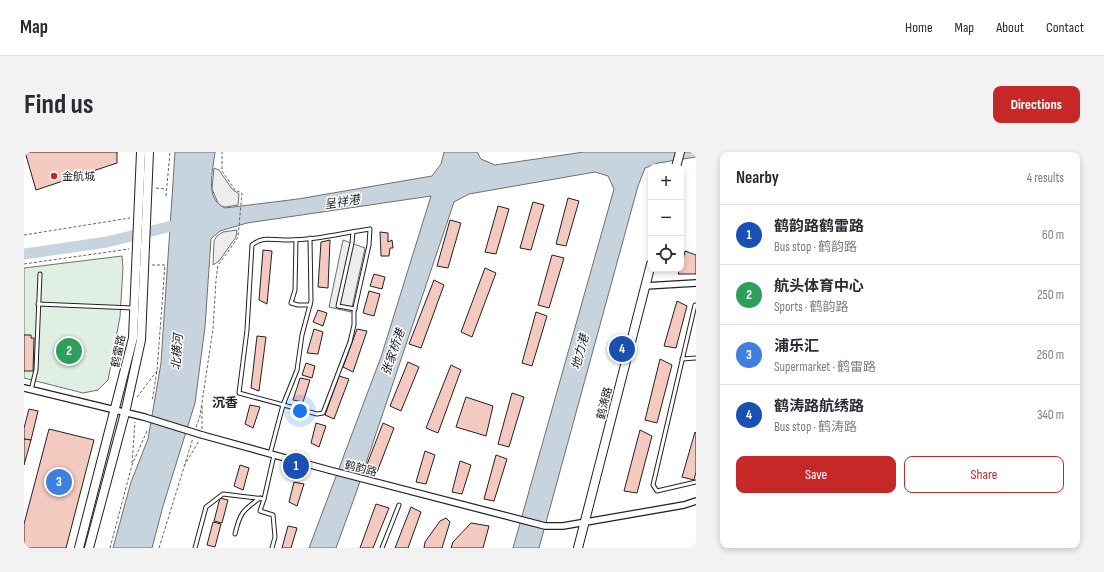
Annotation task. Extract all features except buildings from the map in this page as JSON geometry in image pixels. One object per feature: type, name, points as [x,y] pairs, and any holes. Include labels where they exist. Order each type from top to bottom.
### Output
[{"type":"street","name":"鹤雷路","points":[[89,548],[125,413],[141,340],[134,218],[141,152]]},
{"type":"street","name":"鹤雷路","points":[[79,548],[133,338],[137,250],[147,218],[149,152]]},
{"type":"street","points":[[677,164],[680,152]]},
{"type":"street","name":"鹤涛路","points":[[578,548],[649,272]]},
{"type":"street","points":[[645,286],[696,283]]},
{"type":"street","name":"鹤韵路","points":[[24,388],[115,410],[272,455],[545,526],[563,526],[684,505],[696,501]]},
{"type":"lane","points":[[370,229],[369,246],[355,309],[354,325],[350,342],[323,413],[317,414],[239,392],[247,330],[252,245],[258,240],[296,240],[353,232],[370,229]]},
{"type":"lane","points":[[353,232],[352,244],[338,306],[355,309]]},
{"type":"lane","points":[[272,548],[275,537],[273,515],[260,511],[264,499],[283,404],[297,370],[302,335],[310,305],[310,238]]},
{"type":"lane","points":[[296,240],[295,290],[291,302],[298,305],[310,305]]},
{"type":"lane","points":[[31,390],[36,370],[40,274]]},
{"type":"lane","points":[[38,304],[135,308]]},
{"type":"lane","points":[[695,305],[653,485],[656,491],[696,482]]},
{"type":"lane","points":[[682,359],[696,358]]},
{"type":"lane","points":[[195,548],[206,507],[223,494],[264,499]]},
{"type":"lane","points":[[235,534],[239,517],[248,506],[260,498]]},
{"type":"lane","points":[[382,548],[398,505]]},
{"type":"path","points":[[166,196],[170,152]]},
{"type":"path","points":[[195,431],[200,416],[213,329],[218,265],[238,237],[242,193],[235,190],[222,171],[222,152]]},
{"type":"path","points":[[155,188],[167,190]]},
{"type":"path","points":[[24,235],[134,218]]},
{"type":"path","points":[[24,264],[137,250]]},
{"type":"path","points":[[152,264],[165,265],[157,371],[152,401]]},
{"type":"path","points":[[134,401],[157,371]]},
{"type":"path","points":[[183,468],[202,435],[202,401]]},
{"type":"path","points":[[132,465],[136,416]]},
{"type":"path","points":[[110,548],[132,465],[147,431]]},
{"type":"path","points":[[159,548],[192,438]]},
{"type":"green space","points":[[122,256],[123,268],[120,317],[108,380],[98,390],[83,393],[24,378],[24,268]]},
{"type":"shaded area","points":[[214,168],[219,170],[232,189],[239,194],[238,205],[225,207],[218,203],[212,189]]},
{"type":"shaded area","points":[[237,230],[236,237],[219,261],[213,265],[214,241],[217,236],[223,232]]},
{"type":"shaded area","points":[[343,240],[365,248],[351,312],[329,307]]},
{"type":"water","points":[[175,152],[215,152],[211,184],[212,191],[218,204],[225,208],[298,199],[432,176],[441,164],[444,152],[477,152],[481,159],[495,165],[584,152],[696,152],[696,157],[648,164],[648,167],[645,168],[638,186],[539,548],[513,548],[614,189],[608,176],[595,172],[469,194],[454,202],[336,548],[309,548],[381,357],[431,196],[247,223],[220,231],[211,239],[205,327],[195,403],[163,506],[152,548],[113,548],[131,482],[148,439],[161,363]]},
{"type":"waterway","name":"呈祥港","points":[[24,254],[107,242],[184,223]]},
{"type":"place","name":"金航城","points":[[54,176]]},
{"type":"place","name":"鹤涛路航绣路","points":[[622,349]]},
{"type":"place","name":"航头体育中心","points":[[69,351]]},
{"type":"place","name":"鹤韵路鹤雷路","points":[[296,466]]},
{"type":"place","name":"浦乐汇","points":[[59,482]]},
{"type":"district","name":"沉香","points":[[225,402]]},
{"type":"water label","name":"北横河","points":[[177,352]]},
{"type":"water label","name":"张家桥港","points":[[393,352]]},
{"type":"water label","name":"地力港","points":[[580,352]]}]
